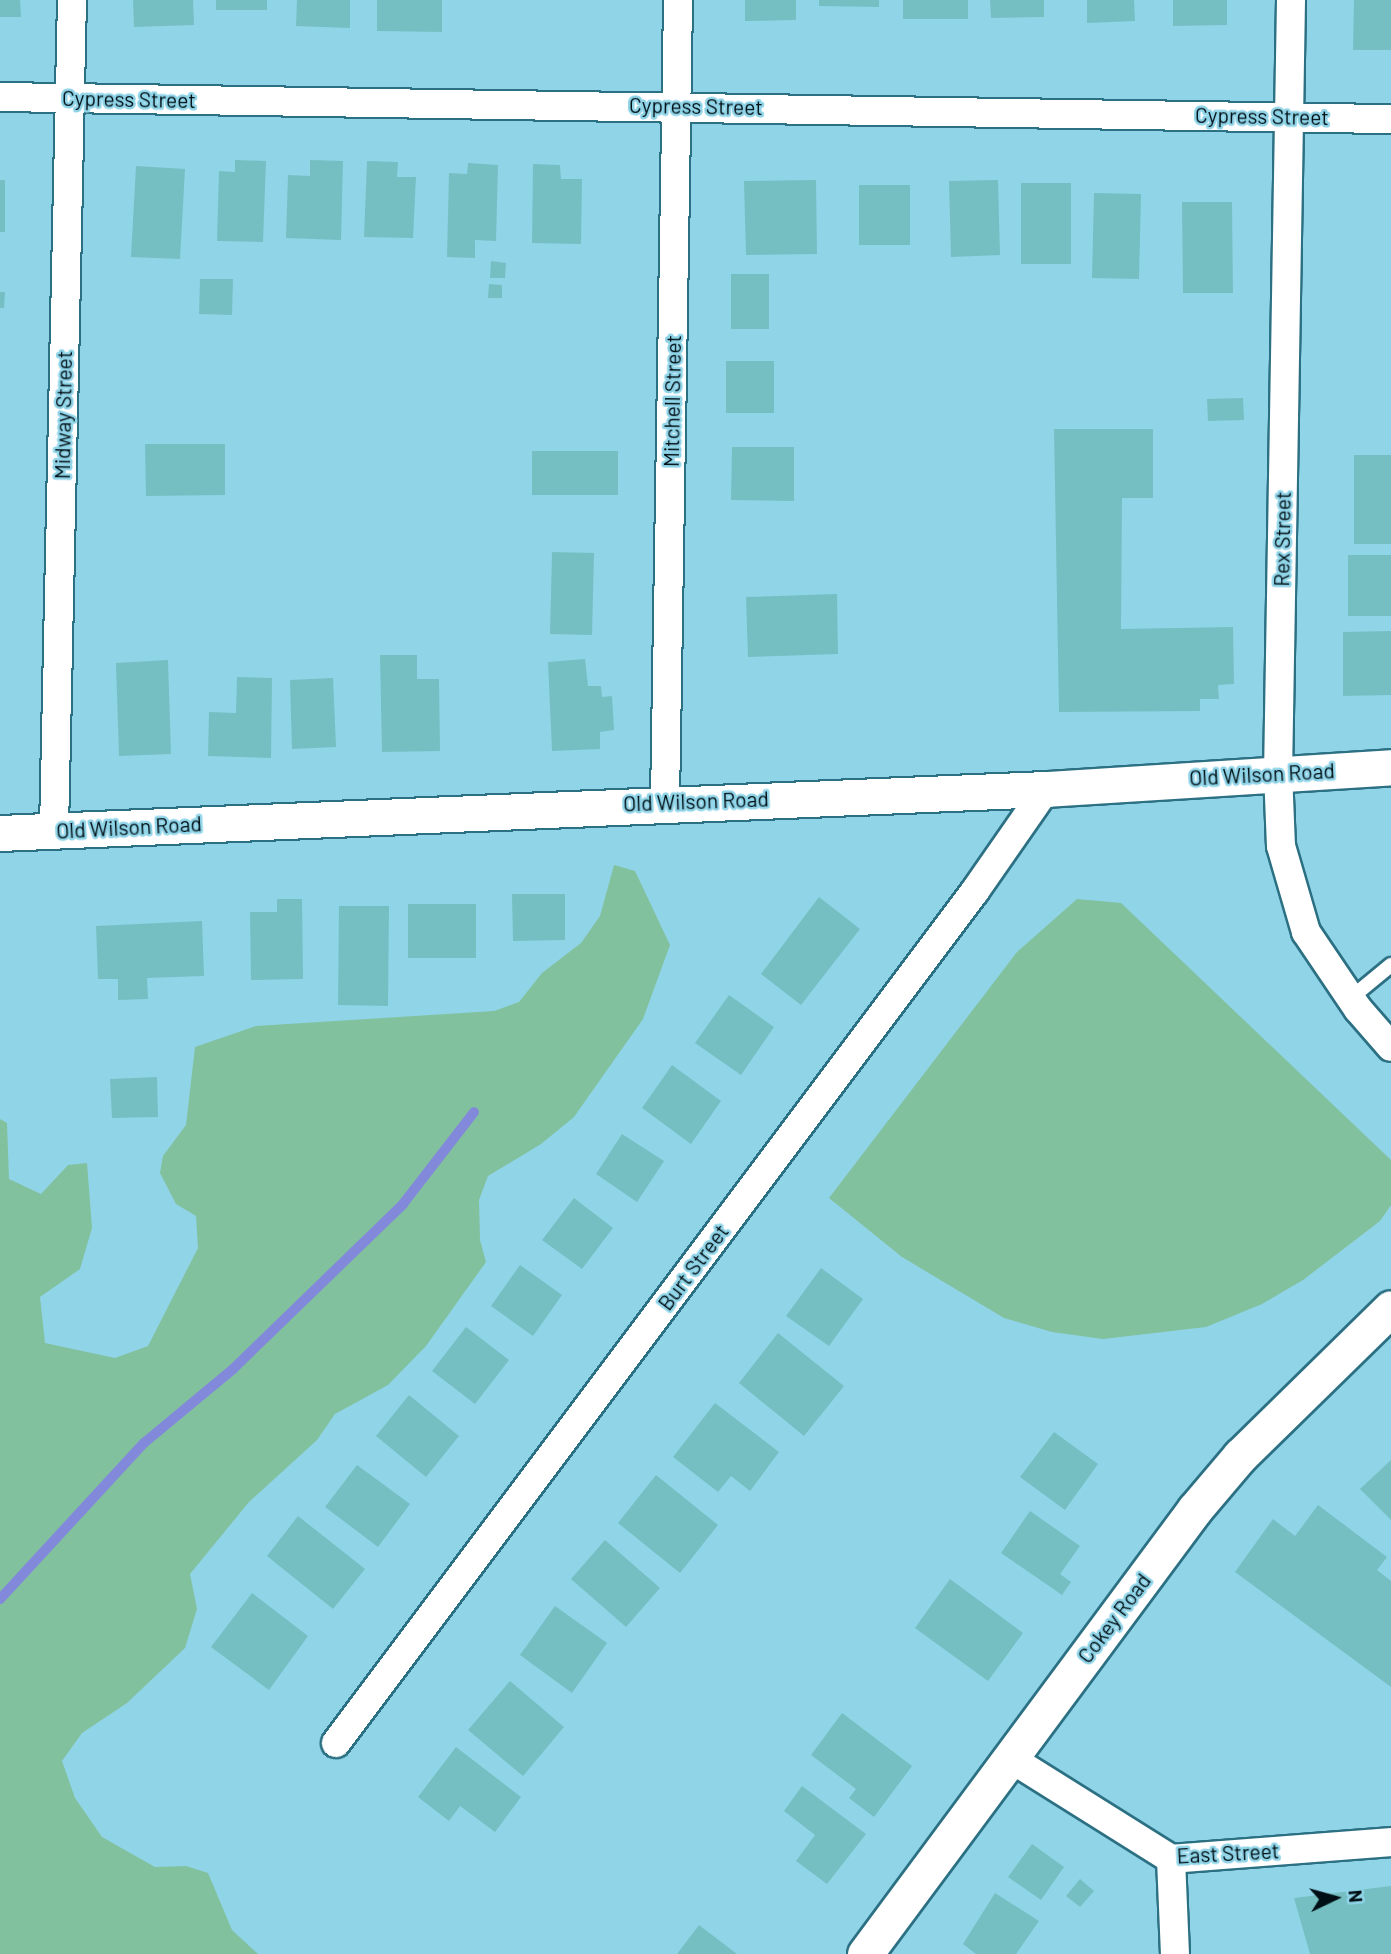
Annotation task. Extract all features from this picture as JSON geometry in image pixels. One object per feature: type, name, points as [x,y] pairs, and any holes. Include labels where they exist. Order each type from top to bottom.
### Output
[{"type":"street","name":"Midway Street","points":[[54,830],[72,0]]},
{"type":"street","name":"Mitchell Street","points":[[665,802],[678,0]]},
{"type":"street","name":"Rex Street","points":[[1292,0],[1278,772],[1281,846],[1306,932],[1350,998],[1391,1047]]},
{"type":"street","name":"Cypress Street","points":[[0,97],[1391,119]]},
{"type":"street","name":"Old Wilson Road","points":[[0,832],[665,802],[1046,789],[1278,772],[1391,767]]},
{"type":"street","name":"Burt Street","points":[[336,1743],[958,913],[1046,789]]},
{"type":"street","name":"Cokey Road","points":[[865,1954],[1222,1477],[1391,1308]]},
{"type":"street","name":"East Street","points":[[1010,1758],[1171,1859],[1391,1842]]},
{"type":"street","points":[[1171,1859],[1175,1954]]},
{"type":"lane","points":[[1350,998],[1391,965]]},
{"type":"green space","points":[[614,865],[635,871],[670,945],[643,1019],[574,1117],[541,1144],[488,1176],[479,1200],[480,1240],[486,1262],[426,1346],[388,1385],[335,1414],[317,1440],[249,1502],[190,1574],[197,1609],[185,1648],[127,1703],[82,1733],[62,1761],[75,1798],[102,1837],[155,1867],[186,1866],[208,1873],[232,1930],[258,1954],[0,1954],[0,1119],[7,1123],[9,1179],[41,1194],[68,1165],[87,1163],[92,1228],[80,1269],[40,1297],[45,1343],[115,1358],[148,1346],[198,1248],[196,1216],[176,1204],[160,1173],[163,1156],[186,1125],[195,1047],[256,1026],[494,1011],[519,1002],[542,973],[581,943],[600,916]]},
{"type":"green space","points":[[1077,899],[1121,903],[1391,1160],[1391,1205],[1380,1221],[1303,1280],[1262,1304],[1206,1327],[1103,1339],[1052,1332],[1004,1318],[902,1257],[829,1198],[1017,952]]},
{"type":"building","points":[[0,0],[20,0],[21,17],[0,17]]},
{"type":"building","points":[[133,0],[193,0],[194,25],[134,27]]},
{"type":"building","points":[[216,0],[267,0],[267,10],[216,10]]},
{"type":"building","points":[[297,0],[350,0],[350,28],[296,26]]},
{"type":"building","points":[[377,0],[442,0],[442,32],[377,31]]},
{"type":"building","points":[[745,0],[796,0],[796,20],[745,21]]},
{"type":"building","points":[[819,0],[879,0],[879,7],[819,6]]},
{"type":"building","points":[[903,0],[968,0],[968,19],[903,19]]},
{"type":"building","points":[[990,0],[1044,0],[1044,17],[991,18]]},
{"type":"building","points":[[1087,0],[1134,0],[1135,21],[1087,23]]},
{"type":"building","points":[[1173,0],[1227,0],[1227,25],[1173,26]]},
{"type":"building","points":[[1354,0],[1391,0],[1391,50],[1353,50]]},
{"type":"building","points":[[235,160],[266,161],[263,242],[217,241],[219,171],[235,172]]},
{"type":"building","points":[[310,160],[343,161],[341,240],[286,238],[288,175],[310,176]]},
{"type":"building","points":[[367,161],[398,162],[397,177],[416,177],[413,238],[364,237]]},
{"type":"building","points":[[468,163],[498,165],[496,241],[475,240],[475,258],[447,257],[449,173],[467,174]]},
{"type":"building","points":[[533,164],[560,165],[561,179],[582,179],[581,244],[532,243]]},
{"type":"building","points":[[136,166],[185,169],[180,259],[131,257]]},
{"type":"building","points":[[0,180],[5,180],[5,232],[0,232]]},
{"type":"building","points":[[816,180],[817,254],[746,255],[744,181]]},
{"type":"building","points":[[998,180],[1000,255],[951,257],[949,181]]},
{"type":"building","points":[[1021,183],[1071,183],[1071,264],[1021,264]]},
{"type":"building","points":[[859,185],[910,185],[910,245],[859,245]]},
{"type":"building","points":[[1094,193],[1141,194],[1139,279],[1092,278]]},
{"type":"building","points":[[1182,202],[1232,202],[1233,293],[1183,293]]},
{"type":"building","points":[[491,261],[506,263],[505,278],[490,278]]},
{"type":"building","points":[[731,274],[769,274],[769,329],[731,329]]},
{"type":"building","points":[[200,279],[233,279],[232,315],[199,314]]},
{"type":"building","points":[[489,284],[502,285],[502,298],[488,298]]},
{"type":"building","points":[[0,292],[5,292],[4,308],[0,308]]},
{"type":"building","points":[[726,361],[774,361],[774,413],[726,413]]},
{"type":"building","points":[[1243,398],[1244,420],[1208,421],[1207,399]]},
{"type":"building","points":[[1054,429],[1153,429],[1153,498],[1122,498],[1121,629],[1233,627],[1234,684],[1218,685],[1219,699],[1200,699],[1200,711],[1059,712]]},
{"type":"building","points":[[145,444],[225,444],[225,495],[146,496]]},
{"type":"building","points":[[732,447],[794,447],[794,501],[731,500]]},
{"type":"building","points":[[532,451],[618,451],[618,495],[532,495]]},
{"type":"building","points":[[1354,455],[1391,455],[1391,544],[1354,544]]},
{"type":"building","points":[[552,552],[594,553],[592,635],[550,634]]},
{"type":"building","points":[[1348,555],[1391,555],[1391,616],[1348,616]]},
{"type":"building","points":[[837,594],[838,654],[748,657],[746,597]]},
{"type":"building","points":[[1391,631],[1391,695],[1343,696],[1343,632]]},
{"type":"building","points":[[380,655],[417,655],[417,679],[439,679],[440,751],[382,752]]},
{"type":"building","points":[[585,659],[588,686],[601,686],[602,697],[612,696],[614,730],[600,732],[600,749],[552,751],[548,662]]},
{"type":"building","points":[[168,660],[171,754],[119,756],[116,663]]},
{"type":"building","points":[[237,677],[272,678],[271,758],[208,756],[209,712],[236,713]]},
{"type":"building","points":[[333,678],[336,747],[292,749],[290,680]]},
{"type":"building","points":[[512,894],[565,894],[565,940],[513,941]]},
{"type":"building","points":[[819,897],[860,929],[801,1005],[761,974]]},
{"type":"building","points":[[277,899],[302,899],[303,979],[251,980],[250,912],[277,912]]},
{"type":"building","points":[[408,904],[476,904],[476,958],[408,958]]},
{"type":"building","points":[[339,906],[389,906],[388,1006],[338,1005]]},
{"type":"building","points":[[202,921],[204,976],[147,978],[148,999],[118,1000],[118,979],[98,979],[96,926]]},
{"type":"building","points":[[729,995],[774,1027],[741,1075],[695,1043]]},
{"type":"building","points":[[672,1065],[721,1101],[691,1144],[642,1108]]},
{"type":"building","points":[[157,1077],[158,1117],[112,1118],[110,1079]]},
{"type":"building","points":[[622,1134],[664,1161],[637,1202],[596,1174]]},
{"type":"building","points":[[574,1198],[613,1228],[582,1269],[542,1240]]},
{"type":"building","points":[[520,1265],[562,1295],[533,1336],[491,1306]]},
{"type":"building","points":[[821,1268],[863,1299],[829,1346],[786,1316]]},
{"type":"building","points":[[466,1327],[509,1360],[475,1404],[432,1371]]},
{"type":"building","points":[[778,1333],[844,1386],[804,1436],[739,1383]]},
{"type":"building","points":[[409,1395],[459,1436],[426,1477],[376,1436]]},
{"type":"building","points":[[715,1403],[779,1452],[750,1491],[731,1476],[718,1492],[673,1457]]},
{"type":"building","points":[[1054,1432],[1098,1464],[1065,1510],[1020,1477]]},
{"type":"building","points":[[1391,1460],[1391,1520],[1360,1489]]},
{"type":"building","points":[[357,1465],[410,1504],[378,1547],[325,1507]]},
{"type":"building","points":[[656,1475],[718,1525],[680,1573],[618,1523]]},
{"type":"building","points":[[1318,1505],[1387,1557],[1377,1570],[1391,1581],[1391,1687],[1235,1572],[1273,1519],[1295,1536]]},
{"type":"building","points":[[1030,1511],[1080,1546],[1060,1574],[1071,1582],[1062,1595],[1001,1553]]},
{"type":"building","points":[[298,1516],[365,1569],[333,1609],[267,1556]]},
{"type":"building","points":[[605,1540],[660,1588],[626,1627],[571,1579]]},
{"type":"building","points":[[950,1579],[1023,1633],[988,1681],[915,1628]]},
{"type":"building","points":[[252,1593],[308,1636],[269,1690],[211,1647]]},
{"type":"building","points":[[555,1606],[607,1643],[572,1693],[520,1655]]},
{"type":"building","points":[[510,1681],[564,1727],[523,1776],[468,1730]]},
{"type":"building","points":[[842,1713],[912,1766],[874,1817],[849,1798],[856,1789],[811,1755]]},
{"type":"building","points":[[456,1747],[521,1797],[495,1832],[460,1806],[449,1821],[418,1797]]},
{"type":"building","points":[[802,1786],[866,1834],[827,1884],[796,1861],[815,1835],[784,1811]]},
{"type":"building","points":[[1032,1844],[1064,1867],[1041,1900],[1008,1877]]},
{"type":"building","points":[[1080,1879],[1094,1891],[1080,1907],[1066,1896]]},
{"type":"building","points":[[1391,1886],[1391,1954],[1310,1954],[1294,1898]]},
{"type":"building","points":[[995,1893],[1039,1921],[1016,1954],[976,1954],[963,1944]]},
{"type":"building","points":[[699,1925],[737,1954],[677,1954]]},
{"type":"waterway","points":[[0,1599],[144,1443],[233,1369],[403,1204],[474,1112]]}]
